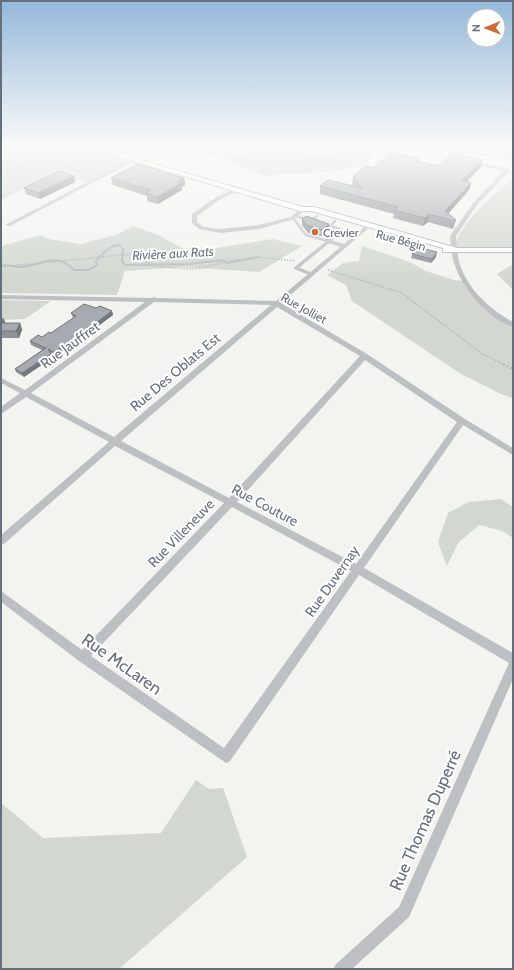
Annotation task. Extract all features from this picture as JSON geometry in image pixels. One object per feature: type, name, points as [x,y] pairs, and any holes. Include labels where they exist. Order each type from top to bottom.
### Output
[{"type":"street","points":[[8,225],[73,191]]},
{"type":"street","points":[[233,191],[217,199],[194,215],[194,222],[201,228],[220,231],[258,226],[295,217],[303,209]]},
{"type":"street","name":"Rue Bégin","points":[[240,191],[303,209],[311,209],[438,249],[513,250]]},
{"type":"street","points":[[487,191],[475,204],[453,236],[454,249],[457,264],[464,281],[479,300],[503,320],[513,325]]},
{"type":"street","name":"Rue Bégin","points":[[303,209],[314,218],[333,223],[366,227]]},
{"type":"street","name":"Rue Des Oblats Est","points":[[1,541],[114,442],[366,227]]},
{"type":"street","name":"Rue Jolliet","points":[[1,296],[276,303],[364,356],[462,421],[513,452]]},
{"type":"street","name":"Rue Jauffret","points":[[1,410],[154,299]]},
{"type":"street","name":"Rue Villeneuve","points":[[83,657],[230,503],[364,356]]},
{"type":"street","name":"Rue Couture","points":[[1,380],[114,442],[357,569],[513,659]]},
{"type":"street","name":"Rue Duvernay","points":[[226,757],[462,421]]},
{"type":"street","name":"Rue McLaren","points":[[1,596],[83,657],[226,757]]},
{"type":"street","name":"Rue Thomas Duperré","points":[[341,969],[404,912],[513,666]]},
{"type":"lane","points":[[295,217],[314,218]]},
{"type":"lane","points":[[295,217],[306,235],[344,246]]},
{"type":"lane","points":[[311,274],[296,268],[343,230],[333,223]]},
{"type":"path","points":[[1,267],[59,259],[131,254],[155,266],[190,269],[203,268],[227,260],[259,257],[302,262]]},
{"type":"path","points":[[319,267],[402,293],[481,353],[513,369]]},
{"type":"shaded area","points":[[1,191],[18,191],[1,200]]},
{"type":"shaded area","points":[[499,191],[513,191],[513,249],[454,249],[457,239],[470,219]]},
{"type":"shaded area","points":[[133,226],[156,234],[190,252],[273,239],[302,246],[259,272],[182,267],[125,271],[117,295],[1,293],[1,246],[41,235],[48,239],[81,244],[116,235]]},
{"type":"shaded area","points":[[362,246],[410,262],[426,271],[454,280],[464,281],[479,300],[513,325],[513,398],[503,395],[461,374],[352,301],[346,285],[327,275],[343,263],[359,261]]},
{"type":"shaded area","points":[[513,265],[513,290],[497,274]]},
{"type":"shaded area","points":[[1,300],[51,301],[25,319],[1,320]]},
{"type":"shaded area","points":[[501,499],[513,507],[513,538],[502,531],[479,525],[458,543],[447,566],[438,542],[448,513],[469,502]]},
{"type":"shaded area","points":[[196,780],[209,789],[223,788],[247,857],[119,969],[1,969],[1,803],[43,838],[161,833]]},
{"type":"building","points":[[149,191],[167,191],[157,197],[146,193]]},
{"type":"building","points":[[340,191],[463,191],[445,211],[456,220],[455,221],[429,214],[425,218],[394,210],[398,207]]},
{"type":"building","points":[[306,216],[329,224],[322,230],[308,226],[302,219]]},
{"type":"building","points":[[417,247],[437,252],[432,259],[412,254]]},
{"type":"building","points":[[84,304],[96,308],[100,306],[112,311],[54,352],[48,349],[51,354],[22,373],[15,369],[46,348],[30,341],[38,335],[42,337],[49,332],[51,333],[76,316],[71,313]]},
{"type":"building","points":[[1,323],[20,323],[16,331],[1,331]]},
{"type":"waterway","name":"Rivière aux Rats","points":[[1,265],[23,267],[56,260],[68,265],[74,270],[89,270],[97,265],[96,261],[106,250],[116,245],[120,245],[123,249],[122,261],[125,265],[189,264],[222,260],[227,263],[259,257]]},
{"type":"place","name":"Crevier","points":[[315,232]]}]
